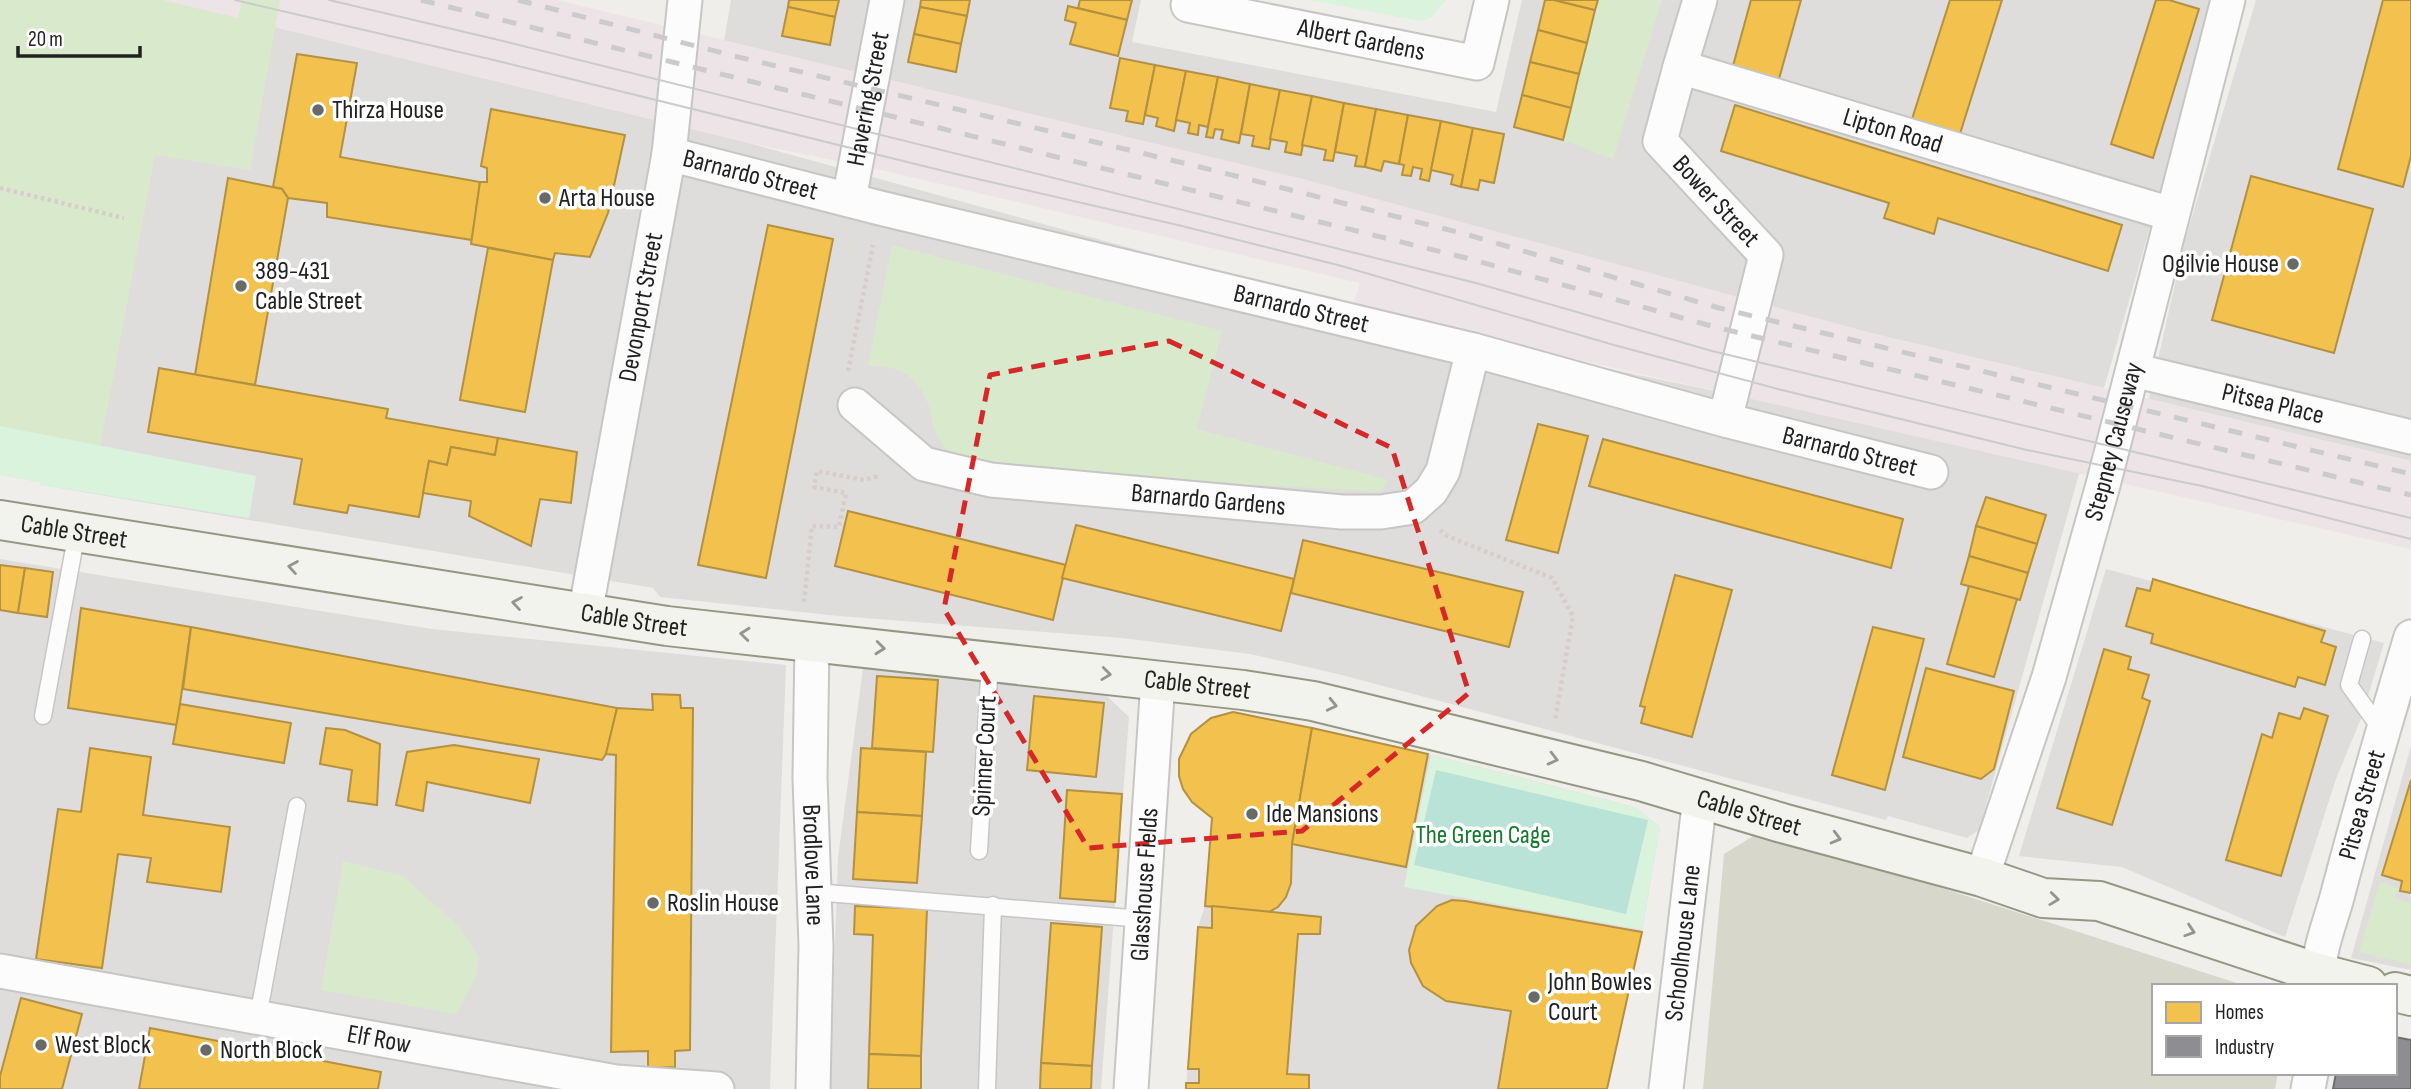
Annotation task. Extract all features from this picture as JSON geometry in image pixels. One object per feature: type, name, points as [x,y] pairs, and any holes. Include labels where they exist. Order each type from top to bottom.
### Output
[{"type":"main road","name":"Cable Street","points":[[0,520],[667,626],[808,624],[990,661],[1243,690],[1313,701],[1700,797],[1782,823],[1982,877],[2043,898],[2099,901],[2320,979],[2354,984]]},
{"type":"street","name":"Devonport Street","points":[[585,614],[669,154],[685,0]]},
{"type":"street","name":"Havering Street","points":[[849,199],[887,0]]},
{"type":"street","name":"Albert Gardens","points":[[1189,0],[1188,5],[1477,63],[1492,0]]},
{"type":"street","points":[[1680,67],[1700,0]]},
{"type":"street","name":"Stepney Causeway","points":[[1982,877],[2049,677],[2133,370],[2228,0]]},
{"type":"street","name":"Lipton Road","points":[[1680,67],[2171,214]]},
{"type":"street","name":"Bower Street","points":[[1680,67],[1660,141],[1766,255],[1725,420]]},
{"type":"street","name":"Barnardo Street","points":[[669,154],[880,208],[1474,351],[1725,420],[1931,472]]},
{"type":"street","points":[[1413,507],[1432,491],[1443,471],[1474,351]]},
{"type":"street","name":"Pitsea Place","points":[[2133,370],[2411,437]]},
{"type":"street","name":"Barnardo Gardens","points":[[855,405],[924,464],[991,480],[1342,512],[1381,512],[1413,507]]},
{"type":"street","name":"Brodlove Lane","points":[[808,624],[816,946],[813,1089]]},
{"type":"street","name":"Pitsea Street","points":[[2320,979],[2349,852],[2411,637]]},
{"type":"street","name":"Glasshouse Fields","points":[[1130,1089],[1158,680]]},
{"type":"street","name":"Schoolhouse Lane","points":[[1666,1089],[1700,797]]},
{"type":"street","name":"Elf Row","points":[[0,971],[616,1082],[717,1089]]},
{"type":"lane","points":[[43,716],[77,532]]},
{"type":"lane","points":[[2362,639],[2349,685],[2383,732]]},
{"type":"lane","name":"Spinner Court","points":[[979,851],[990,661]]},
{"type":"lane","points":[[258,1017],[297,806]]},
{"type":"lane","points":[[814,892],[1143,919]]},
{"type":"lane","points":[[987,1089],[993,905]]},
{"type":"path","points":[[0,188],[124,218]]},
{"type":"path","points":[[855,405],[846,381],[880,208]]},
{"type":"path","points":[[808,624],[812,526],[839,527],[846,492],[814,487],[817,471],[864,480],[924,464]]},
{"type":"path","points":[[1413,507],[1447,536],[1552,578],[1573,616],[1553,729]]},
{"type":"highlighted area","points":[[1169,341],[1392,448],[1469,693],[1302,831],[1088,848],[944,609],[990,375]]},
{"type":"shaded area","points":[[0,0],[239,18],[745,142],[1450,336],[2081,467],[1979,830],[1967,838],[1888,816],[1886,820],[1338,674],[1250,654],[1122,638],[839,616],[660,597],[653,588],[41,485],[40,482],[0,475]]},
{"type":"shaded area","points":[[163,0],[557,0],[1303,179],[1879,335],[2411,461],[2411,549],[1352,308],[1360,283],[890,172],[745,142]]},
{"type":"shaded area","points":[[731,0],[1141,0],[1132,42],[1496,112],[1522,0],[2215,0],[2104,388],[1879,335],[724,41]]},
{"type":"shaded area","points":[[2256,0],[2411,0],[2411,461],[2149,399],[2184,244]]},
{"type":"shaded area","points":[[0,559],[432,629],[786,665],[770,1089],[0,1089]]},
{"type":"shaded area","points":[[2106,569],[2384,643],[2362,716],[2336,779],[2285,937],[2122,867],[2019,856]]},
{"type":"shaded area","points":[[863,668],[1104,693],[1129,717],[1101,1089],[830,1089],[838,858]]},
{"type":"shaded area","points":[[1233,712],[1428,754],[1635,807],[1660,827],[1642,932],[1607,1089],[1186,1089],[1198,927],[1205,906],[1212,819],[1192,802],[1183,789],[1179,776],[1179,759],[1191,734],[1199,726],[1211,718]]},
{"type":"shaded area","points":[[2411,746],[2411,970],[2351,958]]},
{"type":"shaded area","points":[[1755,835],[1892,872],[2240,984],[2152,984],[2152,1075],[2278,1075],[2275,1089],[1703,1089],[1724,854]]},
{"type":"green space","points":[[0,0],[163,0],[238,18],[242,0],[280,0],[250,170],[155,155],[100,447],[0,426]]},
{"type":"green space","points":[[1309,0],[1446,0],[1431,18],[1420,21]]},
{"type":"green space","points":[[1598,0],[1662,0],[1613,159],[1563,140]]},
{"type":"green space","points":[[892,245],[1222,331],[1197,429],[1389,480],[1380,492],[969,467],[940,441],[934,430],[926,398],[915,381],[900,371],[868,366]]},
{"type":"green space","points":[[0,426],[256,476],[249,518],[41,485],[40,482],[0,475]]},
{"type":"green space","name":"The Green Cage","points":[[1431,755],[1635,807],[1660,827],[1642,930],[1404,887]]},
{"type":"green space","name":"The Green Cage","points":[[1436,770],[1648,820],[1626,914],[1414,865]]},
{"type":"green space","points":[[343,861],[403,876],[460,927],[479,958],[476,977],[457,1014],[321,990]]},
{"type":"green space","points":[[2380,882],[2398,888],[2395,898],[2411,903],[2411,965],[2359,952]]},
{"type":"building: Homes","points":[[789,0],[839,0],[835,17],[788,7]]},
{"type":"building: Homes","points":[[921,0],[970,0],[967,16],[920,7]]},
{"type":"building: Homes","points":[[1080,0],[1132,0],[1127,20],[1078,8]]},
{"type":"building: Homes","points":[[1545,0],[1595,10],[1587,43],[1538,30]]},
{"type":"building: Homes","points":[[1554,0],[1598,0],[1595,10]]},
{"type":"building: Homes","points":[[1751,0],[1801,0],[1777,86],[1731,73]]},
{"type":"building: Homes","points":[[1950,0],[2002,0],[1959,137],[1911,122]]},
{"type":"building: Homes","points":[[2156,0],[2169,0],[2199,9],[2153,158],[2111,144]]},
{"type":"building: Homes","points":[[2383,0],[2411,0],[2411,156],[2403,187],[2338,169]]},
{"type":"building: Homes","points":[[1068,6],[1127,20],[1118,56],[1070,44],[1076,23],[1065,20]]},
{"type":"building: Homes","points":[[788,7],[835,17],[830,45],[782,36]]},
{"type":"building: Homes","points":[[920,7],[967,16],[961,44],[914,34]]},
{"type":"building: Homes","points":[[1538,30],[1587,43],[1579,74],[1530,62]]},
{"type":"building: Homes","points":[[914,34],[961,44],[956,72],[908,62]]},
{"type":"building: Homes","name":"Thirza House","points":[[297,54],[357,63],[340,157],[480,182],[472,240],[327,217],[327,203],[288,198],[282,189],[273,187]]},
{"type":"building: Homes","points":[[1120,58],[1155,65],[1143,124],[1126,121],[1128,111],[1110,108]]},
{"type":"building: Homes","points":[[1530,62],[1579,74],[1571,108],[1522,95]]},
{"type":"building: Homes","points":[[1155,65],[1186,71],[1174,131],[1156,126],[1158,118],[1145,115]]},
{"type":"building: Homes","points":[[1186,71],[1218,77],[1208,127],[1199,125],[1198,135],[1188,133],[1190,123],[1176,120]]},
{"type":"building: Homes","points":[[1218,77],[1250,84],[1239,143],[1221,139],[1223,130],[1215,129],[1213,138],[1206,137]]},
{"type":"building: Homes","points":[[1250,84],[1280,90],[1269,149],[1252,146],[1254,136],[1241,134]]},
{"type":"building: Homes","points":[[1280,90],[1312,96],[1301,155],[1285,152],[1287,142],[1270,139]]},
{"type":"building: Homes","points":[[1522,95],[1571,108],[1563,140],[1514,127]]},
{"type":"building: Homes","points":[[1312,96],[1344,103],[1333,161],[1324,160],[1326,150],[1302,145]]},
{"type":"building: Homes","points":[[1344,103],[1376,109],[1365,167],[1355,166],[1357,156],[1335,152]]},
{"type":"building: Homes","points":[[1735,105],[2122,225],[2108,271],[1938,218],[1934,234],[1884,218],[1889,203],[1721,151]]},
{"type":"building: Homes","name":"Arta House","points":[[491,109],[625,135],[608,213],[590,257],[555,253],[553,260],[471,244],[480,182],[487,182],[487,168],[481,166]]},
{"type":"building: Homes","points":[[1376,109],[1408,115],[1399,164],[1384,161],[1381,171],[1365,167]]},
{"type":"building: Homes","points":[[1408,115],[1441,121],[1429,181],[1420,179],[1422,169],[1413,167],[1411,176],[1402,175],[1404,165],[1399,164]]},
{"type":"building: Homes","points":[[1441,121],[1473,128],[1461,187],[1451,184],[1453,175],[1431,170]]},
{"type":"building: Homes","points":[[1473,128],[1504,134],[1494,183],[1480,180],[1478,190],[1461,187]]},
{"type":"building: Homes","name":"Ogilvie House","points":[[2251,176],[2373,209],[2334,353],[2212,320]]},
{"type":"building: Homes","name":"389-431 Cable Street","points":[[228,178],[282,189],[288,198],[255,385],[195,375]]},
{"type":"building: Homes","points":[[768,225],[833,239],[766,578],[698,565]]},
{"type":"building: Homes","points":[[488,248],[553,260],[525,412],[460,400]]},
{"type":"building: Homes","points":[[159,368],[388,409],[386,418],[498,438],[495,455],[451,447],[447,465],[429,461],[419,517],[349,505],[347,513],[294,504],[302,459],[148,432]]},
{"type":"building: Homes","points":[[1538,424],[1588,436],[1558,553],[1506,540]]},
{"type":"building: Homes","points":[[498,438],[577,452],[571,503],[540,499],[531,546],[469,516],[471,501],[423,493],[429,461],[447,465],[451,447],[495,455]]},
{"type":"building: Homes","points":[[1603,439],[1903,519],[1891,568],[1589,486]]},
{"type":"building: Homes","points":[[1986,497],[2046,515],[2037,544],[1976,526]]},
{"type":"building: Homes","points":[[848,511],[1066,565],[1053,620],[835,566]]},
{"type":"building: Homes","points":[[1076,525],[1294,579],[1281,631],[1062,578]]},
{"type":"building: Homes","points":[[1976,526],[2037,544],[2028,573],[1969,556]]},
{"type":"building: Homes","points":[[1303,540],[1523,592],[1509,647],[1291,593]]},
{"type":"building: Homes","points":[[1969,556],[2028,573],[2020,600],[1961,584]]},
{"type":"building: Homes","points":[[0,565],[25,568],[18,613],[0,610]]},
{"type":"building: Homes","points":[[25,568],[53,572],[47,617],[18,613]]},
{"type":"building: Homes","points":[[1675,575],[1732,590],[1692,737],[1641,723],[1645,707],[1640,706]]},
{"type":"building: Homes","points":[[2153,579],[2325,631],[2321,642],[2336,647],[2325,685],[2298,677],[2295,687],[2151,643],[2153,634],[2126,626],[2137,588],[2150,591]]},
{"type":"building: Homes","points":[[1969,586],[2017,599],[1994,677],[1947,664]]},
{"type":"building: Homes","points":[[81,608],[191,627],[177,725],[68,708]]},
{"type":"building: Homes","points":[[191,627],[617,708],[606,754],[602,760],[183,689]]},
{"type":"building: Homes","points":[[1873,627],[1924,639],[1885,790],[1832,775]]},
{"type":"building: Homes","points":[[2104,649],[2131,657],[2128,669],[2149,675],[2142,698],[2150,701],[2112,825],[2057,808]]},
{"type":"building: Homes","points":[[1926,668],[2014,691],[1994,769],[1981,779],[1903,757]]},
{"type":"building: Homes","points":[[877,676],[938,680],[933,752],[872,748]]},
{"type":"building: Homes","name":"Roslin House","points":[[652,694],[680,695],[681,708],[693,708],[690,1050],[675,1051],[675,1067],[648,1068],[648,1051],[611,1052],[616,755],[606,754],[617,708],[653,710]]},
{"type":"building: Homes","points":[[1034,696],[1104,703],[1096,777],[1027,770]]},
{"type":"building: Homes","points":[[180,704],[291,723],[284,763],[173,744]]},
{"type":"building: Homes","points":[[2304,708],[2328,716],[2281,876],[2226,860],[2262,734],[2272,738],[2279,713],[2300,719]]},
{"type":"building: Homes","name":"Ide Mansions","points":[[1233,712],[1312,728],[1292,844],[1291,883],[1286,897],[1278,907],[1269,912],[1205,906],[1212,818],[1192,802],[1183,789],[1179,776],[1179,759],[1191,734],[1211,718]]},
{"type":"building: Homes","points":[[326,728],[345,730],[380,744],[377,805],[348,801],[352,770],[320,764]]},
{"type":"building: Homes","points":[[1312,728],[1428,754],[1406,867],[1292,844]]},
{"type":"building: Homes","points":[[454,745],[539,759],[530,803],[427,782],[423,811],[396,805],[407,752]]},
{"type":"building: Homes","points":[[90,748],[151,757],[143,815],[230,827],[221,892],[147,882],[151,858],[118,854],[102,968],[36,959],[58,809],[81,812]]},
{"type":"building: Homes","points":[[861,748],[926,752],[922,816],[857,812]]},
{"type":"building: Homes","points":[[2411,780],[2411,893],[2400,891],[2402,881],[2382,875]]},
{"type":"building: Homes","points":[[1067,790],[1122,794],[1115,902],[1060,898]]},
{"type":"building: Homes","points":[[857,812],[922,816],[917,883],[853,879]]},
{"type":"building: Homes","name":"John Bowles Court","points":[[1452,900],[1642,932],[1607,1089],[1498,1089],[1511,1011],[1446,1001],[1423,986],[1411,963],[1409,950],[1416,926],[1437,906]]},
{"type":"building: Homes","points":[[855,906],[927,909],[921,1056],[869,1054],[873,935],[854,934]]},
{"type":"building: Homes","points":[[1212,906],[1321,917],[1320,934],[1298,934],[1287,1074],[1309,1075],[1309,1089],[1186,1089],[1186,1083],[1199,1083],[1199,1069],[1188,1069],[1198,927],[1212,928]]},
{"type":"building: Homes","points":[[1051,923],[1102,927],[1092,1066],[1041,1063]]},
{"type":"building: Homes","name":"West Block","points":[[21,998],[82,1014],[62,1089],[0,1089],[0,1076]]},
{"type":"building: Homes","name":"North Block","points":[[150,1028],[381,1072],[378,1089],[139,1089]]},
{"type":"building: Homes","points":[[869,1054],[921,1056],[921,1089],[868,1089]]},
{"type":"building: Homes","points":[[1041,1063],[1092,1066],[1091,1089],[1040,1089]]},
{"type":"building: Industry","points":[[2397,1037],[2411,1040],[2411,1089],[2333,1089],[2336,1075],[2397,1075]]},
{"type":"tram line","points":[[235,0],[1182,226],[1338,265],[1614,345],[1782,390],[2027,450],[2202,486],[2411,539]]},
{"type":"tram line","points":[[329,0],[1476,283],[1712,351],[2411,518]]},
{"type":"railway","points":[[421,0],[1466,258],[1715,327],[2411,495]]},
{"type":"railway","points":[[518,0],[734,56],[1200,167],[1465,234],[1719,308],[2411,474]]},
{"type":"place","name":"Thirza House","points":[[318,110]]},
{"type":"place","name":"Arta House","points":[[545,198]]},
{"type":"place","name":"Ogilvie House","points":[[2293,264]]},
{"type":"place","name":"389-431 Cable Street","points":[[241,286]]},
{"type":"place","name":"Ide Mansions","points":[[1252,814]]},
{"type":"place","name":"Roslin House","points":[[653,903]]},
{"type":"place","name":"John Bowles Court","points":[[1534,997]]},
{"type":"place","name":"West Block","points":[[41,1045]]},
{"type":"place","name":"North Block","points":[[206,1050]]}]
